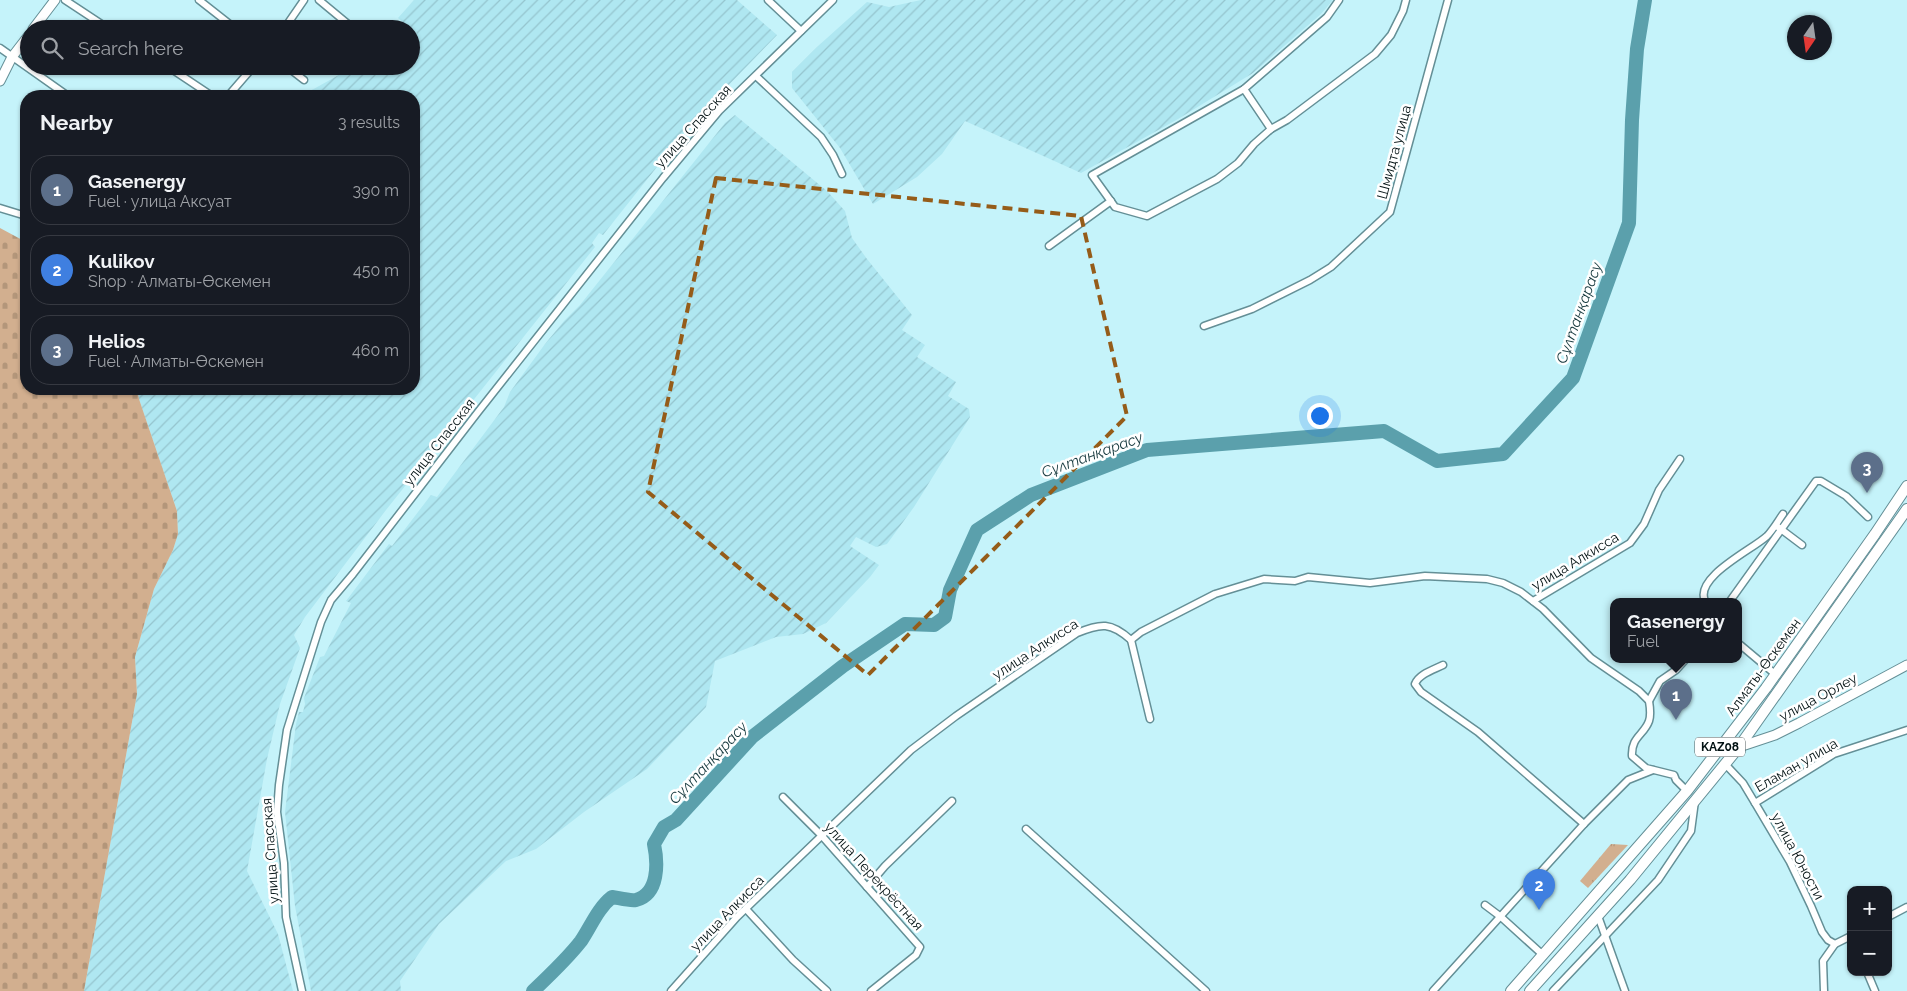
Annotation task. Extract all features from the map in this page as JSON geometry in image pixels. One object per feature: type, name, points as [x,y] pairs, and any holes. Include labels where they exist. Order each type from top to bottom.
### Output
[{"type":"main road","name":"Алматы-Өскемен","points":[[1511,991],[1687,791],[1775,674],[1907,486]]},
{"type":"main road","name":"Алматы-Өскемен","points":[[1530,991],[1598,916],[1739,747],[1907,508]]},
{"type":"street","points":[[41,20],[55,0]]},
{"type":"street","points":[[65,0],[95,20]]},
{"type":"street","points":[[199,0],[225,20]]},
{"type":"street","points":[[290,20],[304,0]]},
{"type":"street","points":[[319,0],[343,20]]},
{"type":"street","points":[[768,0],[801,31]]},
{"type":"street","name":"улица Спасская","points":[[302,991],[286,917],[284,863],[277,812],[287,730],[321,622],[331,600],[432,470],[719,111],[833,0]]},
{"type":"street","points":[[1338,0],[1327,17],[1244,89],[1092,176],[1115,207],[1147,216],[1217,179],[1238,163],[1254,144],[1271,129],[1287,120],[1375,54],[1391,35],[1403,11],[1406,0]]},
{"type":"street","name":"Шмидта улица","points":[[1204,326],[1252,309],[1310,280],[1331,267],[1390,212],[1448,0]]},
{"type":"street","points":[[0,81],[12,57],[20,47]]},
{"type":"street","points":[[0,48],[20,63]]},
{"type":"street","points":[[38,75],[59,90]]},
{"type":"street","points":[[180,75],[203,90]]},
{"type":"street","points":[[233,90],[246,75]]},
{"type":"street","points":[[298,75],[304,80]]},
{"type":"street","points":[[756,76],[821,137],[833,155],[842,174]]},
{"type":"street","points":[[1244,89],[1271,129]]},
{"type":"street","points":[[1049,246],[1111,201]]},
{"type":"street","points":[[0,208],[20,214]]},
{"type":"street","name":"улица Алкисса","points":[[671,991],[737,917],[911,750],[956,716],[1077,633],[1093,626],[1109,625],[1120,630],[1131,640],[1141,632],[1215,594],[1264,579],[1295,581],[1308,577],[1370,583],[1425,576],[1487,579],[1503,583],[1521,592],[1533,601],[1630,543],[1644,524],[1658,490],[1680,459]]},
{"type":"street","points":[[1732,598],[1778,527],[1816,481],[1821,481],[1846,496],[1868,517]]},
{"type":"street","points":[[1704,598],[1705,589],[1715,573],[1778,527],[1783,514]]},
{"type":"street","points":[[1778,527],[1802,545]]},
{"type":"street","points":[[1533,601],[1591,658],[1639,691],[1649,701]]},
{"type":"street","points":[[1131,640],[1150,719]]},
{"type":"street","points":[[1742,646],[1775,674]]},
{"type":"street","points":[[1682,663],[1660,681],[1649,701],[1649,721],[1636,739],[1632,749],[1632,756],[1646,768],[1674,774],[1676,780],[1687,791]]},
{"type":"street","points":[[1443,665],[1416,681],[1415,684],[1420,692],[1478,732],[1584,824]]},
{"type":"street","name":"улица Орлеу","points":[[1739,747],[1775,735],[1907,665]]},
{"type":"street","name":"Еламан улица","points":[[1755,803],[1834,754],[1907,730]]},
{"type":"street","name":"улица Юности","points":[[1725,764],[1743,784],[1790,862],[1812,906],[1822,932],[1828,940],[1836,944]]},
{"type":"street","points":[[1433,991],[1584,824],[1628,780],[1653,770]]},
{"type":"street","name":"улица Перекрёстная","points":[[783,797],[822,836],[920,947],[916,955],[871,991]]},
{"type":"street","points":[[1553,991],[1658,880],[1691,831],[1695,800]]},
{"type":"street","points":[[867,887],[885,866],[952,801]]},
{"type":"street","points":[[1026,829],[1206,991]]},
{"type":"street","points":[[1485,905],[1543,955]]},
{"type":"street","points":[[1892,915],[1907,907]]},
{"type":"street","points":[[746,909],[793,960],[827,991]]},
{"type":"street","points":[[1598,916],[1624,991]]},
{"type":"street","points":[[1824,991],[1823,961],[1836,944],[1847,938]]},
{"type":"street","points":[[1868,976],[1875,991]]},
{"type":"highlighted area","points":[[716,178],[1081,216],[1127,416],[868,675],[648,492]]},
{"type":"shaded area","points":[[414,0],[737,0],[777,35],[691,124],[603,235],[599,233],[592,243],[595,247],[386,510],[305,617],[294,635],[300,648],[280,704],[267,759],[247,871],[278,934],[293,991],[84,991],[137,694],[135,657],[154,589],[173,550],[178,534],[177,511],[138,395],[420,395],[420,90],[312,90],[339,75],[420,75],[420,20],[401,20],[398,18]]},
{"type":"shaded area","points":[[921,0],[1333,0],[1321,14],[1253,73],[1178,119],[1081,173],[965,121],[942,154],[917,177],[873,204],[840,148],[792,88],[792,72],[867,2],[889,7]]},
{"type":"shaded area","points":[[735,115],[827,191],[845,211],[852,238],[912,315],[902,330],[925,345],[917,357],[956,382],[948,396],[969,409],[970,417],[914,507],[887,544],[876,547],[856,537],[850,546],[879,565],[826,623],[803,634],[776,637],[715,661],[706,707],[647,769],[584,812],[536,849],[506,861],[439,924],[400,981],[401,991],[311,991],[295,906],[285,812],[299,712],[303,712],[304,698],[320,657],[324,656],[351,603],[346,601],[389,544],[392,546],[431,495],[437,497],[504,407],[510,392],[545,344],[580,305],[725,123]]},
{"type":"green space","points":[[0,228],[20,239],[20,395],[138,395],[177,511],[178,534],[173,550],[154,589],[135,657],[137,694],[84,991],[0,991]]},
{"type":"green space","points":[[1611,844],[1628,845],[1588,888],[1580,881]]},
{"type":"waterway","name":"Сұлтанқарасу","points":[[533,991],[576,948],[607,901],[612,897],[627,900],[636,900],[644,897],[653,885],[656,868],[654,844],[664,827],[676,820],[752,737],[843,666],[905,624],[934,625],[945,617],[950,590],[977,530],[1031,495],[1147,450],[1384,431],[1437,461],[1503,454],[1573,378],[1629,223],[1632,120],[1637,49],[1645,0]]},
{"type":"place","name":"Helios","points":[[1867,493]]},
{"type":"place","name":"Gasenergy","points":[[1676,720]]},
{"type":"place","name":"Kulikov","points":[[1539,910]]}]
